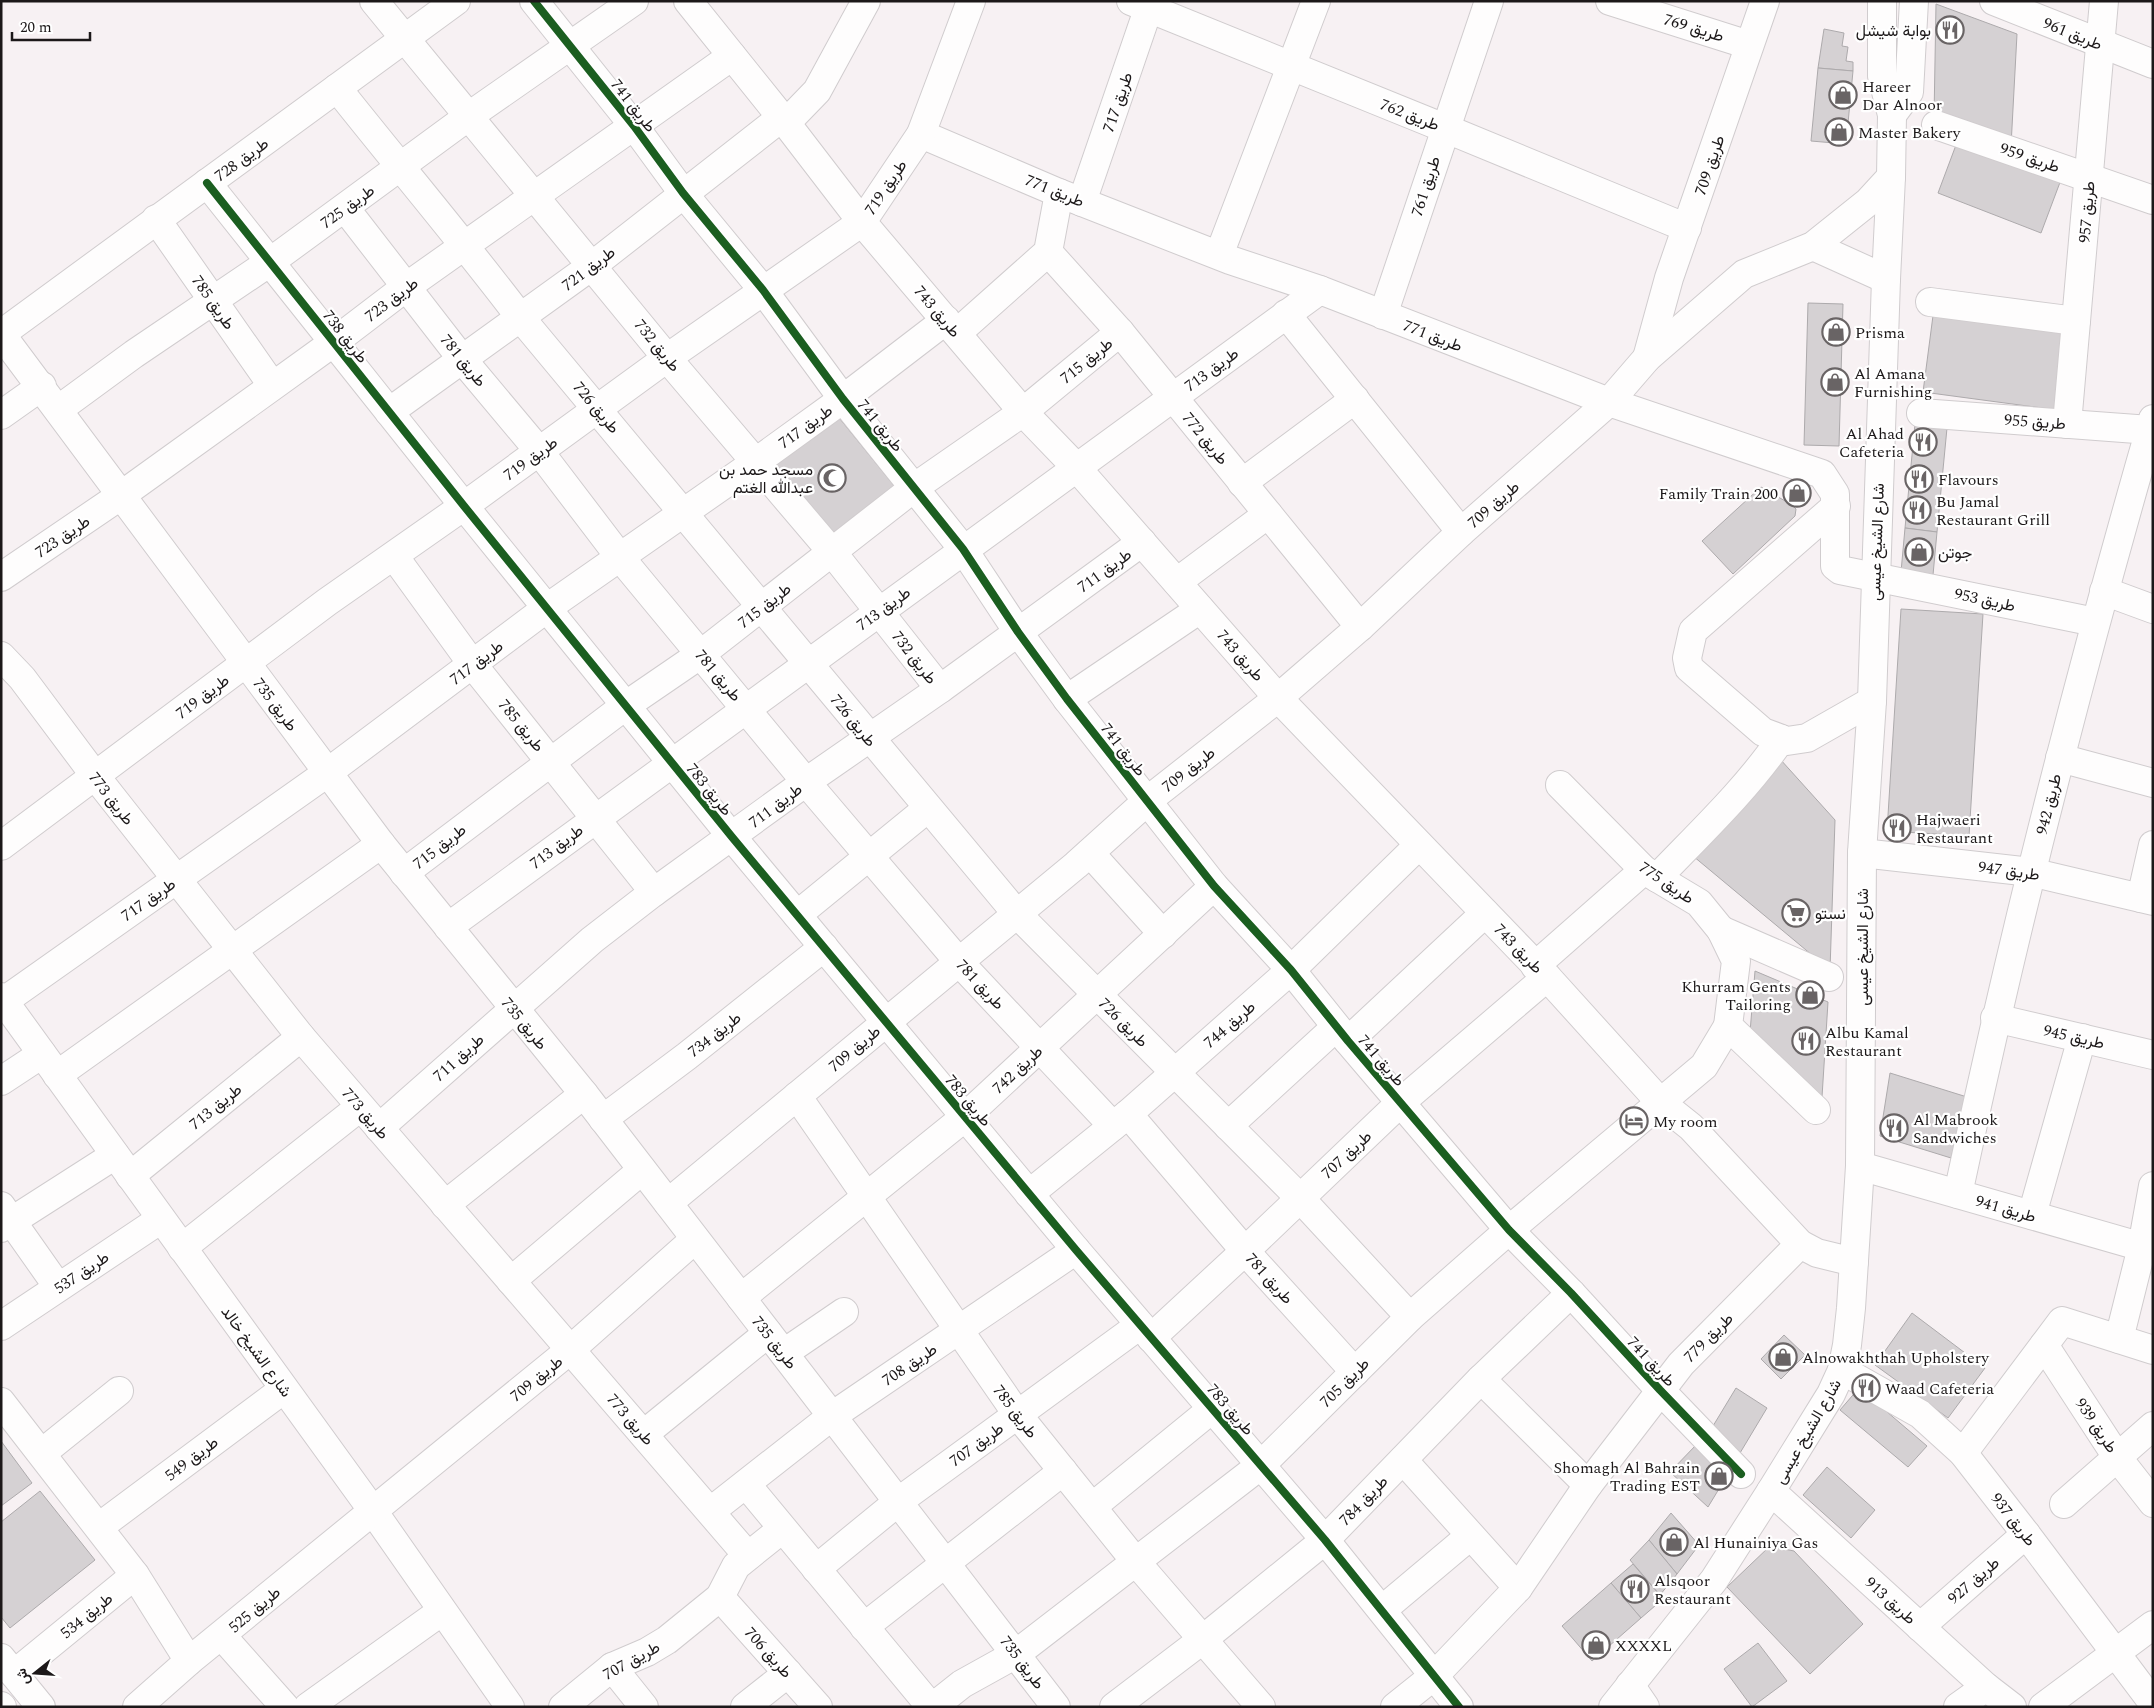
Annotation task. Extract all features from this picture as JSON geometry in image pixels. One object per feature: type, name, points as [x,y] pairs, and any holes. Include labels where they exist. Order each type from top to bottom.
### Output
[{"type":"street","name":"طريق 732","points":[[374,1],[668,358],[832,552],[940,690]]},
{"type":"street","name":"طريق 728","points":[[1,334],[456,1]]},
{"type":"street","name":"طريق 741","points":[[534,1],[634,126],[683,193],[763,290],[843,399],[963,550],[1018,632],[1067,699],[1214,886],[1291,970],[1342,1034],[1509,1230],[1572,1293],[1660,1390],[1741,1474]]},
{"type":"street","name":"طريق 725","points":[[59,409],[134,354],[270,262],[469,116],[634,1]]},
{"type":"street","name":"طريق 743","points":[[688,1],[784,120],[862,222],[1022,412],[1076,468],[1278,698],[1541,972],[1661,1103],[1691,1127],[1800,1244],[1817,1252],[1854,1262]]},
{"type":"street","name":"طريق 721","points":[[389,412],[593,265],[683,193],[784,120],[817,91],[866,1]]},
{"type":"street","name":"طريق 719","points":[[1,846],[96,777],[245,663],[763,290],[862,222],[921,134],[971,1]]},
{"type":"street","points":[[1219,255],[1316,1]]},
{"type":"street","name":"طريق 761","points":[[1383,315],[1489,1]]},
{"type":"street","name":"طريق 769","points":[[1610,1],[1749,44]]},
{"type":"street","name":"طريق 709","points":[[1647,358],[1669,278],[1765,1]]},
{"type":"street","name":"شارع الشيخ عيسى","points":[[1613,1707],[1714,1580],[1772,1491],[1831,1394],[1842,1370],[1851,1308],[1860,1166],[1862,853],[1872,701],[1874,576],[1891,177],[1892,115],[1882,76],[1882,1]]},
{"type":"street","points":[[1892,115],[1909,92],[1914,1]]},
{"type":"street","name":"طريق 961","points":[[1994,1],[2153,64]]},
{"type":"street","name":"طريق 957","points":[[2066,424],[2104,1]]},
{"type":"street","name":"طريق 762","points":[[1144,4],[1290,67],[1445,127],[1687,228]]},
{"type":"street","name":"طريق 717","points":[[3,999],[327,773],[619,556],[756,462],[843,399],[952,327],[1048,252],[1144,4]]},
{"type":"street","name":"طريق 723","points":[[1,577],[123,494],[334,342],[406,287],[732,56]]},
{"type":"street","name":"طريق 726","points":[[338,88],[400,168],[466,245],[520,316],[1017,914],[1299,1198],[1410,1317]]},
{"type":"street","name":"طريق 959","points":[[1936,125],[2153,200]]},
{"type":"street","name":"طريق 771","points":[[921,134],[1070,197],[1219,255],[1320,290],[1609,402],[1822,474],[1835,494],[1833,546],[1835,566],[1840,570],[1874,576]]},
{"type":"street","name":"طريق 709","points":[[668,1203],[1017,914],[1146,801],[1278,698],[1360,628],[1460,532],[1609,402],[1647,358],[1744,274],[1812,246],[1868,202],[1891,177]]},
{"type":"street","name":"طريق 738","points":[[207,183],[464,506]]},
{"type":"street","name":"طريق 781","points":[[345,208],[462,359],[539,451],[619,556],[806,782],[959,962],[1040,1047],[1121,1120],[1245,1251],[1355,1372]]},
{"type":"street","name":"طريق 785","points":[[156,219],[272,385]]},
{"type":"street","points":[[1812,246],[1886,280]]},
{"type":"street","name":"طريق 772","points":[[1048,252],[1120,332],[1360,628]]},
{"type":"street","name":"طريق 713","points":[[448,926],[1320,290]]},
{"type":"street","points":[[1930,302],[2076,321]]},
{"type":"street","points":[[1286,314],[1460,532]]},
{"type":"street","name":"طريق 715","points":[[404,873],[625,706],[701,654],[915,488],[1022,412],[1120,332]]},
{"type":"street","name":"طريق 735","points":[[1,334],[123,494],[245,663],[381,844],[513,1009],[584,1094],[1056,1707]]},
{"type":"street","points":[[1,415],[42,386]]},
{"type":"street","points":[[1242,483],[1355,399]]},
{"type":"street","name":"طريق 955","points":[[1921,413],[2066,424],[2151,424]]},
{"type":"street","name":"طريق 942","points":[[1958,1194],[1995,1018],[2031,872],[2095,622],[2151,424]]},
{"type":"street","name":"طريق 783","points":[[464,506],[625,706],[886,1023],[1076,1250],[1325,1540],[1459,1707]]},
{"type":"street","points":[[1836,506],[1693,631],[1687,658],[1689,668],[1764,732],[1787,741],[1807,738],[1872,701]]},
{"type":"street","points":[[1176,582],[1268,514]]},
{"type":"street","name":"طريق 711","points":[[379,1128],[592,940],[654,892],[806,782],[940,690],[1142,542]]},
{"type":"street","points":[[1833,546],[1876,547]]},
{"type":"street","name":"طريق 785","points":[[394,556],[473,665],[654,892]]},
{"type":"street","name":"طريق 953","points":[[1874,576],[2095,622]]},
{"type":"street","points":[[2104,591],[2153,609]]},
{"type":"street","points":[[1067,699],[1200,609]]},
{"type":"street","name":"طريق 773","points":[[1,656],[22,678],[96,777],[300,1037],[748,1556]]},
{"type":"street","name":"طريق 707","points":[[816,1569],[899,1501],[1017,1414],[1146,1331],[1245,1251],[1299,1198],[1541,972],[1727,805],[1767,759],[1781,738]]},
{"type":"street","points":[[2060,758],[2153,783]]},
{"type":"street","name":"طريق 775","points":[[1560,785],[1650,874],[1699,903],[1722,930],[1736,961],[1728,1026]]},
{"type":"street","points":[[797,915],[928,808]]},
{"type":"street","points":[[1,1081],[50,1064],[233,950],[381,844]]},
{"type":"street","name":"طريق 744","points":[[1029,1194],[1121,1120],[1291,970],[1419,845]]},
{"type":"street","points":[[2147,900],[2153,845]]},
{"type":"street","points":[[1090,852],[1163,934]]},
{"type":"street","name":"طريق 947","points":[[1862,853],[2031,872],[2147,900]]},
{"type":"street","name":"طريق 742","points":[[741,1298],[965,1117],[1098,996],[1214,886]]},
{"type":"street","points":[[1228,1126],[1342,1034],[1485,913]]},
{"type":"street","points":[[1722,930],[1830,977]]},
{"type":"street","name":"طريق 734","points":[[603,1119],[687,1056],[824,947]]},
{"type":"street","name":"شارع الشيخ خالد","points":[[3,999],[373,1511],[442,1611],[497,1702]]},
{"type":"street","name":"طريق 945","points":[[1995,1018],[2153,1055]]},
{"type":"street","points":[[1728,1026],[1816,1110]]},
{"type":"street","name":"طريق 705","points":[[932,1707],[962,1684],[1016,1654],[1261,1465],[1410,1317],[1509,1230],[1704,1066],[1728,1026]]},
{"type":"street","name":"طريق 713","points":[[5,1218],[122,1165],[300,1037]]},
{"type":"street","points":[[2032,1215],[2082,1038]]},
{"type":"street","points":[[445,1205],[584,1094]]},
{"type":"street","name":"طريق 785","points":[[797,1096],[1017,1414],[1136,1562],[1202,1640],[1247,1702]]},
{"type":"street","points":[[182,1248],[360,1107]]},
{"type":"street","name":"طريق 941","points":[[1860,1166],[2148,1249]]},
{"type":"street","points":[[511,1281],[642,1170]]},
{"type":"street","points":[[2119,1339],[2148,1249],[2153,1186]]},
{"type":"street","points":[[5,1218],[58,1287]]},
{"type":"street","name":"طريق 537","points":[[1,1326],[161,1219]]},
{"type":"street","name":"طريق 709","points":[[373,1511],[570,1350],[695,1238]]},
{"type":"street","name":"طريق 779","points":[[1395,1707],[1434,1675],[1518,1588],[1588,1485],[1681,1364],[1800,1244]]},
{"type":"street","name":"طريق 708","points":[[711,1511],[832,1416],[1076,1250]]},
{"type":"street","name":"طريق 784","points":[[1114,1707],[1202,1640],[1325,1540],[1481,1378],[1572,1293]]},
{"type":"street","points":[[644,1434],[776,1343],[844,1312]]},
{"type":"street","points":[[1962,1453],[2062,1321],[2153,1350]]},
{"type":"street","name":"طريق 939","points":[[2044,1345],[2117,1457],[2153,1503]]},
{"type":"street","name":"طريق 937","points":[[1842,1370],[1920,1414],[1962,1453],[2153,1702]]},
{"type":"street","points":[[1481,1378],[1588,1485]]},
{"type":"street","name":"طريق 549","points":[[99,1526],[284,1389]]},
{"type":"street","points":[[42,1453],[119,1391]]},
{"type":"street","points":[[2,1405],[42,1453],[136,1575],[189,1661]]},
{"type":"street","points":[[1092,1507],[1212,1409]]},
{"type":"street","points":[[2064,1504],[2153,1426]]},
{"type":"street","points":[[1402,1460],[1518,1588]]},
{"type":"street","points":[[864,1627],[1063,1471]]},
{"type":"street","points":[[746,1484],[932,1707]]},
{"type":"street","name":"طريق 913","points":[[1772,1491],[1986,1687],[2012,1707]]},
{"type":"street","name":"طريق 525","points":[[136,1707],[189,1661],[373,1511]]},
{"type":"street","name":"طريق 707","points":[[563,1707],[612,1667],[647,1652],[667,1640],[720,1597],[736,1566],[782,1529]]},
{"type":"street","name":"طريق 927","points":[[1920,1627],[2026,1534]]},
{"type":"street","points":[[1382,1610],[1470,1536]]},
{"type":"street","name":"طريق 534","points":[[8,1666],[136,1575]]},
{"type":"street","name":"طريق 706","points":[[720,1597],[818,1707]]},
{"type":"street","points":[[308,1707],[442,1611]]},
{"type":"street","points":[[2044,1707],[2153,1625]]},
{"type":"street","points":[[222,1636],[277,1704]]},
{"type":"street","points":[[8,1666],[41,1707]]},
{"type":"street","points":[[612,1667],[644,1707]]},
{"type":"street","points":[[746,1707],[788,1673]]},
{"type":"street","points":[[1630,1685],[1645,1707]]},
{"type":"street","points":[[1958,1707],[1986,1687]]},
{"type":"building","points":[[1936,4],[2017,34],[2011,146],[1934,118]]},
{"type":"building","points":[[1824,29],[1844,33],[1842,46],[1848,47],[1846,61],[1853,62],[1853,71],[1818,68]]},
{"type":"building","points":[[1818,68],[1853,71],[1846,144],[1811,141]]},
{"type":"building","points":[[1959,137],[2062,177],[2041,233],[1938,193]]},
{"type":"building","points":[[1808,303],[1843,304],[1839,446],[1804,445]]},
{"type":"building","points":[[1934,308],[2068,326],[2057,410],[1923,392]]},
{"type":"building","name":"مسجد حمد بن عبدالله الغتم","points":[[836,414],[896,488],[829,543],[768,469]]},
{"type":"building","points":[[1915,424],[1947,428],[1937,532],[1905,528]]},
{"type":"building","points":[[1761,487],[1792,505],[1796,509],[1795,516],[1733,574],[1702,541]]},
{"type":"building","name":"جوتن","points":[[1905,528],[1937,532],[1933,575],[1901,572]]},
{"type":"building","points":[[1901,609],[1983,614],[1969,836],[1887,831]]},
{"type":"building","name":"نستو","points":[[1780,759],[1835,820],[1830,970],[1693,856]]},
{"type":"building","points":[[1755,971],[1828,1002],[1822,1097],[1749,1045]]},
{"type":"building","points":[[1890,1073],[1967,1097],[1951,1158],[1880,1136]]},
{"type":"building","points":[[1912,1313],[1985,1368],[1948,1418],[1875,1365]]},
{"type":"building","name":"Alnowakhthah Upholstery","points":[[1784,1335],[1805,1355],[1781,1379],[1761,1359]]},
{"type":"building","points":[[1736,1388],[1767,1408],[1740,1453],[1713,1426]]},
{"type":"building","points":[[1859,1388],[1927,1446],[1908,1467],[1840,1410]]},
{"type":"building","points":[[1,1441],[32,1483],[1,1506]]},
{"type":"building","points":[[1697,1444],[1728,1474],[1708,1507],[1670,1472]]},
{"type":"building","points":[[1827,1467],[1875,1510],[1851,1538],[1803,1495]]},
{"type":"building","points":[[40,1491],[95,1560],[10,1628],[1,1617],[1,1522]]},
{"type":"building","name":"Al Hunainiya Gas","points":[[1671,1513],[1699,1545],[1677,1574],[1649,1540]]},
{"type":"building","points":[[1649,1540],[1677,1574],[1660,1595],[1630,1560]]},
{"type":"building","points":[[1770,1546],[1794,1551],[1863,1624],[1810,1674],[1727,1587]]},
{"type":"building","name":"Alsqoor Restaurant","points":[[1633,1564],[1663,1599],[1641,1618],[1611,1583]]},
{"type":"building","points":[[1611,1583],[1641,1618],[1592,1661],[1562,1626]]},
{"type":"building","points":[[1758,1643],[1787,1681],[1752,1707],[1724,1669]]},
{"type":"cycle path","points":[[534,1],[634,126],[683,193],[763,290],[843,399],[963,549],[1018,632],[1067,699],[1214,886],[1291,970],[1348,1041],[1509,1230],[1571,1293],[1660,1390],[1741,1474]]},
{"type":"cycle path","points":[[207,183],[464,506],[732,837],[1076,1250],[1325,1540],[1459,1707]]},
{"type":"place","name":"بوابة شيشل","points":[[1950,30]]},
{"type":"place","name":"Hareer Dar Alnoor","points":[[1843,95]]},
{"type":"place","name":"Master Bakery","points":[[1839,132]]},
{"type":"place","name":"Prisma","points":[[1836,332]]},
{"type":"place","name":"Al Amana Furnishing","points":[[1835,382]]},
{"type":"place","name":"Al Ahad Cafeteria","points":[[1923,442]]},
{"type":"place","name":"مسجد حمد بن عبدالله الغتم","points":[[832,478]]},
{"type":"place","name":"Flavours","points":[[1919,479]]},
{"type":"place","name":"Family Train 200","points":[[1797,493]]},
{"type":"place","name":"Bu Jamal Restaurant Grill","points":[[1917,510]]},
{"type":"place","name":"جوتن","points":[[1919,552]]},
{"type":"place","name":"Hajwaeri Restaurant","points":[[1897,828]]},
{"type":"place","name":"نستو","points":[[1796,913]]},
{"type":"place","name":"Khurram Gents Tailoring","points":[[1810,995]]},
{"type":"place","name":"Albu Kamal Restaurant","points":[[1806,1041]]},
{"type":"place","name":"My room","points":[[1634,1121]]},
{"type":"place","name":"Al Mabrook Sandwiches","points":[[1894,1128]]},
{"type":"place","name":"Alnowakhthah Upholstery","points":[[1783,1357]]},
{"type":"place","name":"Waad Cafeteria","points":[[1866,1388]]},
{"type":"place","name":"Shomagh Al Bahrain Trading EST","points":[[1719,1476]]},
{"type":"place","name":"Al Hunainiya Gas","points":[[1674,1542]]},
{"type":"place","name":"Alsqoor Restaurant","points":[[1635,1589]]},
{"type":"place","name":"XXXXL","points":[[1596,1645]]}]
